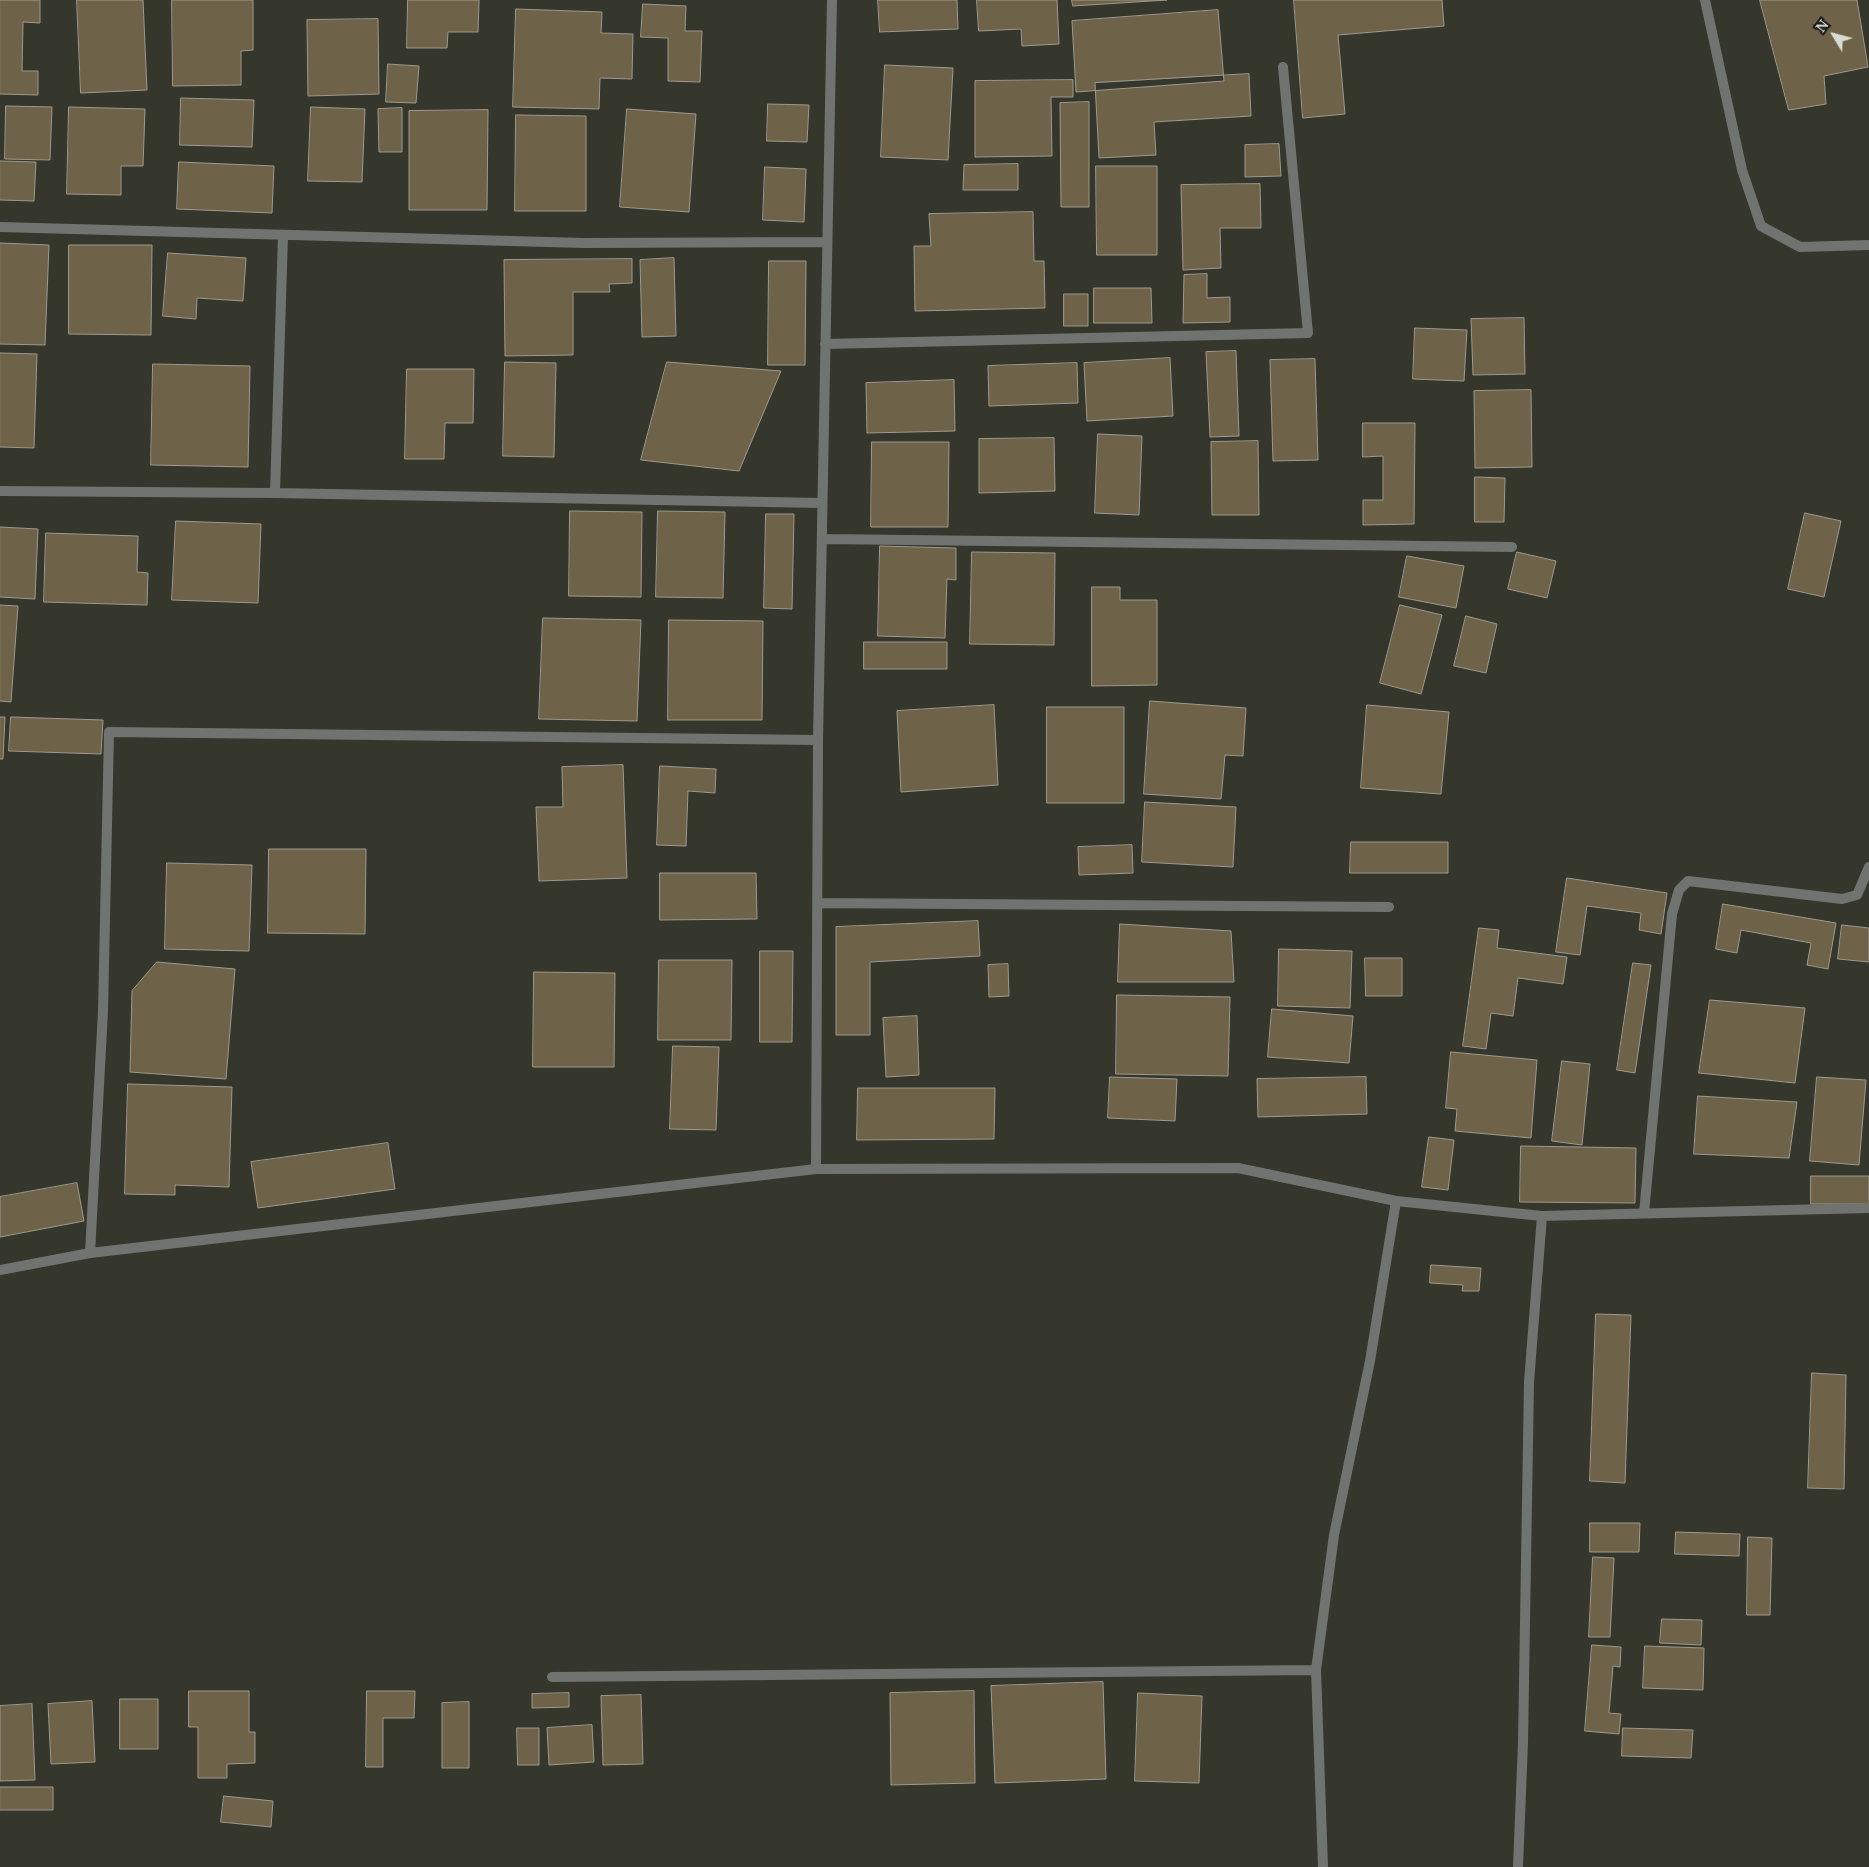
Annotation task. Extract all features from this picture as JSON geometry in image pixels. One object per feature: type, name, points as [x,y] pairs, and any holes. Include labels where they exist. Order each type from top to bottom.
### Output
[{"type":"street","points":[[816,1169],[818,740],[832,0]]},
{"type":"street","points":[[1705,0],[1742,170],[1761,226],[1800,247],[1869,245]]},
{"type":"street","points":[[825,344],[1308,333],[1283,67]]},
{"type":"street","points":[[0,227],[584,243],[827,242]]},
{"type":"street","points":[[275,493],[283,235]]},
{"type":"street","points":[[0,491],[275,493],[822,503]]},
{"type":"street","points":[[822,539],[1512,547]]},
{"type":"street","points":[[90,1254],[103,1011],[110,732],[818,740]]},
{"type":"street","points":[[1644,1213],[1672,914],[1679,890],[1688,881],[1842,899],[1857,895],[1869,867]]},
{"type":"street","points":[[818,904],[1390,907]]},
{"type":"street","points":[[0,1270],[90,1254],[816,1169],[1238,1168],[1396,1201],[1542,1216],[1869,1208]]},
{"type":"street","points":[[1323,1867],[1316,1670],[1334,1535],[1370,1361],[1396,1201]]},
{"type":"street","points":[[1518,1867],[1523,1742],[1529,1382],[1542,1216]]},
{"type":"street","points":[[552,1677],[1316,1670]]},
{"type":"building","points":[[0,0],[40,0],[40,23],[23,22],[22,71],[38,71],[38,95],[0,94]]},
{"type":"building","points":[[77,0],[143,0],[147,90],[81,93]]},
{"type":"building","points":[[172,0],[253,0],[253,50],[241,51],[241,85],[173,86]]},
{"type":"building","points":[[408,0],[479,0],[478,32],[448,32],[447,48],[407,48]]},
{"type":"building","points":[[878,0],[957,0],[958,29],[880,32]]},
{"type":"building","points":[[977,0],[1057,0],[1059,44],[1022,46],[1021,29],[979,31]]},
{"type":"building","points":[[1072,0],[1167,0],[1073,6]]},
{"type":"building","points":[[1294,0],[1442,0],[1444,26],[1338,35],[1345,114],[1303,118]]},
{"type":"building","points":[[1760,0],[1857,0],[1868,67],[1824,76],[1826,104],[1789,110]]},
{"type":"building","points":[[643,4],[686,6],[685,31],[702,31],[700,82],[668,81],[668,38],[641,37]]},
{"type":"building","points":[[516,9],[602,12],[601,33],[633,34],[632,79],[600,78],[599,109],[513,107]]},
{"type":"building","points":[[1218,10],[1224,81],[1076,92],[1072,21]]},
{"type":"building","points":[[378,19],[379,94],[308,96],[307,20]]},
{"type":"building","points":[[388,64],[419,66],[416,103],[386,102]]},
{"type":"building","points":[[885,65],[953,68],[948,160],[881,157]]},
{"type":"building","points":[[1249,74],[1251,116],[1154,122],[1156,155],[1099,158],[1095,83]]},
{"type":"building","points":[[1073,80],[1073,97],[1051,97],[1052,156],[975,157],[975,81]]},
{"type":"building","points":[[181,98],[254,100],[252,147],[180,145]]},
{"type":"building","points":[[1089,102],[1089,207],[1061,207],[1060,103]]},
{"type":"building","points":[[768,104],[809,105],[807,142],[767,141]]},
{"type":"building","points":[[6,106],[52,107],[50,160],[5,159]]},
{"type":"building","points":[[69,107],[145,109],[143,166],[121,166],[121,195],[67,194]]},
{"type":"building","points":[[311,107],[365,109],[362,182],[308,181]]},
{"type":"building","points":[[402,108],[402,152],[379,152],[378,109]]},
{"type":"building","points":[[627,109],[696,114],[689,212],[620,207]]},
{"type":"building","points":[[488,110],[487,210],[409,210],[409,111]]},
{"type":"building","points":[[516,115],[586,116],[586,211],[515,211]]},
{"type":"building","points":[[1279,144],[1281,176],[1245,177],[1245,145]]},
{"type":"building","points":[[0,161],[36,162],[34,201],[0,200]]},
{"type":"building","points":[[179,162],[274,166],[272,213],[177,209]]},
{"type":"building","points":[[1018,164],[1018,190],[963,190],[964,165]]},
{"type":"building","points":[[1096,166],[1157,166],[1157,255],[1097,255]]},
{"type":"building","points":[[765,167],[806,169],[804,222],[763,220]]},
{"type":"building","points":[[1260,184],[1261,228],[1220,228],[1221,268],[1183,270],[1181,185]]},
{"type":"building","points":[[1033,212],[1034,261],[1044,261],[1045,308],[915,311],[914,246],[931,246],[929,214]]},
{"type":"building","points":[[0,243],[49,245],[45,345],[0,344]]},
{"type":"building","points":[[69,245],[152,245],[151,335],[69,334]]},
{"type":"building","points":[[168,253],[246,258],[243,301],[197,298],[196,319],[163,316]]},
{"type":"building","points":[[674,258],[676,336],[642,337],[640,260]]},
{"type":"building","points":[[632,259],[632,283],[609,284],[610,292],[573,292],[573,355],[505,356],[504,260]]},
{"type":"building","points":[[769,261],[806,261],[805,365],[768,365]]},
{"type":"building","points":[[1207,274],[1207,298],[1230,297],[1230,322],[1183,323],[1184,275]]},
{"type":"building","points":[[1094,288],[1151,288],[1152,323],[1094,323]]},
{"type":"building","points":[[1064,294],[1088,294],[1088,326],[1064,326]]},
{"type":"building","points":[[1524,318],[1525,374],[1473,375],[1471,319]]},
{"type":"building","points":[[1415,328],[1467,330],[1464,381],[1413,379]]},
{"type":"building","points":[[1236,351],[1239,436],[1210,437],[1206,352]]},
{"type":"building","points":[[0,353],[37,354],[34,448],[0,447]]},
{"type":"building","points":[[1170,358],[1173,416],[1087,421],[1084,363]]},
{"type":"building","points":[[1315,359],[1318,460],[1273,461],[1270,360]]},
{"type":"building","points":[[505,362],[556,363],[554,457],[503,456]]},
{"type":"building","points":[[667,362],[781,371],[739,471],[641,460]]},
{"type":"building","points":[[1077,363],[1078,403],[989,406],[988,366]]},
{"type":"building","points":[[153,364],[250,366],[248,467],[151,465]]},
{"type":"building","points":[[407,369],[474,369],[473,423],[445,423],[444,459],[405,459]]},
{"type":"building","points":[[954,380],[955,431],[867,433],[866,383]]},
{"type":"building","points":[[1531,390],[1532,467],[1475,468],[1474,391]]},
{"type":"building","points":[[1363,423],[1415,423],[1414,524],[1363,525],[1363,500],[1383,500],[1383,456],[1363,457]]},
{"type":"building","points":[[1098,434],[1142,436],[1139,515],[1095,513]]},
{"type":"building","points":[[1054,438],[1055,491],[979,493],[979,439]]},
{"type":"building","points":[[1258,441],[1259,515],[1212,515],[1211,442]]},
{"type":"building","points":[[872,442],[949,442],[948,527],[871,527]]},
{"type":"building","points":[[1475,477],[1505,478],[1504,522],[1475,522]]},
{"type":"building","points":[[570,511],[642,512],[641,597],[569,596]]},
{"type":"building","points":[[658,511],[725,512],[723,598],[656,597]]},
{"type":"building","points":[[1805,513],[1841,521],[1824,597],[1788,589]]},
{"type":"building","points":[[766,514],[794,514],[792,609],[764,608]]},
{"type":"building","points":[[176,521],[261,524],[258,603],[172,600]]},
{"type":"building","points":[[0,527],[38,529],[35,599],[0,597]]},
{"type":"building","points":[[46,533],[138,536],[137,572],[148,573],[147,605],[44,602]]},
{"type":"building","points":[[880,546],[956,548],[956,580],[947,579],[945,638],[878,636]]},
{"type":"building","points":[[972,552],[1055,553],[1054,645],[970,644]]},
{"type":"building","points":[[1517,552],[1556,561],[1547,598],[1508,589]]},
{"type":"building","points":[[1407,556],[1464,566],[1456,608],[1399,597]]},
{"type":"building","points":[[1092,587],[1120,587],[1120,600],[1157,600],[1157,685],[1092,686]]},
{"type":"building","points":[[0,605],[18,606],[11,702],[0,701]]},
{"type":"building","points":[[1400,605],[1442,615],[1421,694],[1380,683]]},
{"type":"building","points":[[1466,616],[1497,624],[1486,673],[1454,666]]},
{"type":"building","points":[[543,618],[641,620],[637,721],[539,719]]},
{"type":"building","points":[[669,620],[763,621],[762,720],[668,720]]},
{"type":"building","points":[[864,642],[947,642],[947,669],[864,669]]},
{"type":"building","points":[[1150,701],[1246,708],[1243,756],[1225,755],[1221,799],[1144,794]]},
{"type":"building","points":[[994,705],[998,785],[901,792],[897,711]]},
{"type":"building","points":[[1367,705],[1449,712],[1441,794],[1361,788]]},
{"type":"building","points":[[1047,707],[1124,707],[1124,803],[1047,803]]},
{"type":"building","points":[[0,717],[5,717],[3,759],[0,759]]},
{"type":"building","points":[[11,717],[103,720],[101,754],[9,751]]},
{"type":"building","points":[[623,765],[627,878],[539,881],[536,807],[563,807],[562,767]]},
{"type":"building","points":[[660,766],[716,769],[715,793],[688,791],[686,846],[657,845]]},
{"type":"building","points":[[1145,802],[1236,807],[1233,867],[1142,862]]},
{"type":"building","points":[[1351,842],[1448,842],[1448,873],[1350,873]]},
{"type":"building","points":[[1132,845],[1133,873],[1079,875],[1078,847]]},
{"type":"building","points":[[269,849],[366,849],[365,934],[268,933]]},
{"type":"building","points":[[167,863],[252,865],[249,951],[165,949]]},
{"type":"building","points":[[660,873],[756,873],[757,919],[660,920]]},
{"type":"building","points":[[1567,878],[1667,893],[1661,934],[1639,930],[1641,913],[1587,906],[1580,955],[1556,952]]},
{"type":"building","points":[[1723,904],[1836,923],[1828,969],[1807,965],[1811,943],[1741,930],[1737,953],[1716,949]]},
{"type":"building","points":[[978,921],[980,956],[870,962],[870,1035],[836,1035],[836,927]]},
{"type":"building","points":[[1120,924],[1231,931],[1234,982],[1118,982]]},
{"type":"building","points":[[1842,925],[1869,928],[1869,962],[1838,959]]},
{"type":"building","points":[[1479,928],[1499,930],[1497,948],[1567,957],[1563,984],[1518,978],[1513,1016],[1491,1013],[1486,1049],[1463,1046]]},
{"type":"building","points":[[1279,949],[1352,951],[1350,1008],[1278,1006]]},
{"type":"building","points":[[760,951],[793,951],[792,1042],[760,1042]]},
{"type":"building","points":[[1365,958],[1402,958],[1402,996],[1366,996]]},
{"type":"building","points":[[659,960],[732,960],[731,1040],[658,1040]]},
{"type":"building","points":[[157,962],[235,969],[226,1079],[130,1072],[132,991]]},
{"type":"building","points":[[1633,963],[1651,965],[1635,1073],[1617,1070]]},
{"type":"building","points":[[1008,964],[1009,996],[989,997],[988,965]]},
{"type":"building","points":[[534,972],[615,973],[614,1067],[533,1067]]},
{"type":"building","points":[[1117,995],[1230,997],[1228,1076],[1116,1074]]},
{"type":"building","points":[[1710,1000],[1805,1008],[1795,1083],[1699,1073]]},
{"type":"building","points":[[1272,1009],[1353,1016],[1349,1063],[1268,1057]]},
{"type":"building","points":[[917,1016],[919,1075],[886,1077],[883,1018]]},
{"type":"building","points":[[673,1046],[719,1047],[716,1130],[670,1129]]},
{"type":"building","points":[[1451,1052],[1537,1060],[1531,1138],[1455,1131],[1457,1109],[1446,1108]]},
{"type":"building","points":[[1562,1061],[1590,1064],[1582,1145],[1552,1141]]},
{"type":"building","points":[[1110,1077],[1177,1079],[1175,1121],[1108,1118]]},
{"type":"building","points":[[1366,1077],[1367,1114],[1258,1117],[1257,1079]]},
{"type":"building","points":[[1817,1077],[1866,1080],[1859,1165],[1810,1161]]},
{"type":"building","points":[[128,1084],[232,1087],[229,1187],[175,1185],[175,1195],[125,1194]]},
{"type":"building","points":[[858,1088],[995,1088],[994,1139],[857,1140]]},
{"type":"building","points":[[1698,1096],[1797,1102],[1789,1158],[1694,1154]]},
{"type":"building","points":[[1429,1137],[1454,1140],[1448,1190],[1422,1187]]},
{"type":"building","points":[[388,1143],[395,1189],[258,1208],[251,1162]]},
{"type":"building","points":[[1521,1146],[1636,1148],[1635,1203],[1520,1202]]},
{"type":"building","points":[[1811,1176],[1869,1176],[1869,1204],[1811,1204]]},
{"type":"building","points":[[77,1183],[84,1221],[0,1237],[0,1197]]},
{"type":"building","points":[[1431,1265],[1481,1268],[1479,1291],[1462,1291],[1463,1285],[1430,1283]]},
{"type":"building","points":[[1596,1314],[1631,1315],[1625,1483],[1590,1481]]},
{"type":"building","points":[[1812,1373],[1846,1375],[1844,1489],[1808,1488]]},
{"type":"building","points":[[1590,1523],[1640,1523],[1639,1552],[1590,1552]]},
{"type":"building","points":[[1676,1532],[1740,1534],[1739,1556],[1675,1554]]},
{"type":"building","points":[[1748,1537],[1772,1538],[1770,1615],[1747,1615]]},
{"type":"building","points":[[1593,1557],[1614,1558],[1610,1637],[1589,1637]]},
{"type":"building","points":[[1662,1619],[1702,1620],[1701,1645],[1660,1643]]},
{"type":"building","points":[[1592,1645],[1621,1647],[1620,1667],[1613,1666],[1609,1713],[1621,1714],[1619,1734],[1585,1731]]},
{"type":"building","points":[[1645,1646],[1704,1648],[1703,1690],[1643,1688]]},
{"type":"building","points":[[1103,1682],[1106,1779],[995,1783],[991,1686]]},
{"type":"building","points":[[189,1691],[249,1691],[249,1732],[255,1732],[255,1763],[227,1764],[227,1778],[198,1778],[198,1727],[189,1727]]},
{"type":"building","points":[[367,1691],[415,1691],[414,1718],[383,1718],[383,1767],[366,1767]]},
{"type":"building","points":[[974,1691],[975,1783],[891,1785],[890,1693]]},
{"type":"building","points":[[569,1693],[569,1707],[532,1708],[532,1694]]},
{"type":"building","points":[[1138,1693],[1202,1696],[1199,1783],[1135,1781]]},
{"type":"building","points":[[641,1695],[643,1764],[603,1765],[601,1696]]},
{"type":"building","points":[[120,1699],[158,1699],[158,1749],[120,1749]]},
{"type":"building","points":[[92,1701],[95,1762],[51,1764],[48,1704]]},
{"type":"building","points":[[469,1702],[469,1768],[442,1768],[442,1703]]},
{"type":"building","points":[[32,1704],[35,1780],[0,1781],[0,1706]]},
{"type":"building","points":[[592,1725],[594,1762],[549,1765],[547,1728]]},
{"type":"building","points":[[517,1728],[539,1728],[539,1765],[518,1765]]},
{"type":"building","points":[[1623,1728],[1693,1730],[1691,1758],[1622,1756]]},
{"type":"building","points":[[0,1787],[53,1787],[53,1810],[0,1810]]},
{"type":"building","points":[[224,1796],[273,1801],[271,1827],[221,1822]]}]
